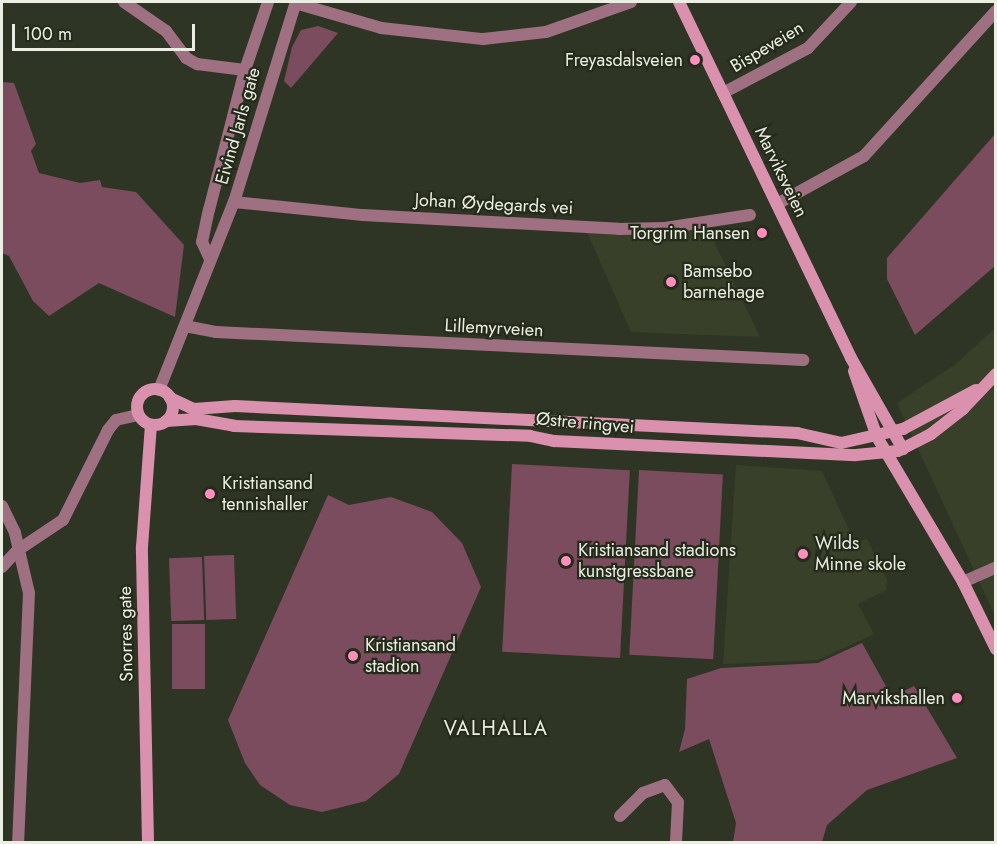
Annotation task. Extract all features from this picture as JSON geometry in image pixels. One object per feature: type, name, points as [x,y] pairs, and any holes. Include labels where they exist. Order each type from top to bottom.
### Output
[{"type":"street","points":[[124,2],[166,31],[191,61],[245,70]]},
{"type":"street","name":"Eivind Jarls gate","points":[[210,259],[202,242],[245,70],[267,2]]},
{"type":"street","points":[[295,2],[381,27],[483,39],[546,32],[631,2]]},
{"type":"street","name":"Eivind Jarls gate","points":[[159,390],[234,202],[295,2]]},
{"type":"street","name":"Marviksveien","points":[[679,2],[851,358],[903,449]]},
{"type":"street","name":"Bispeveien","points":[[723,93],[808,48],[851,2]]},
{"type":"street","points":[[777,204],[834,176],[864,156],[996,11]]},
{"type":"street","name":"Johan Øydegards vei","points":[[234,202],[363,215],[619,229],[665,228],[750,215]]},
{"type":"street","name":"Lillemyrveien","points":[[185,326],[239,334],[803,360]]},
{"type":"street","name":"Marviksveien","points":[[851,358],[877,437],[963,582],[996,650]]},
{"type":"street","name":"Østre ringvei","points":[[166,422],[196,419],[234,426],[530,436],[554,441],[856,455],[887,453],[903,449],[950,422],[980,388],[996,374]]},
{"type":"street","name":"Østre ringvei","points":[[170,398],[194,409],[235,406],[797,433],[842,443],[893,433],[980,388]]},
{"type":"street","points":[[159,390],[170,398],[173,409],[166,422],[151,425],[138,415],[141,396],[159,390]]},
{"type":"street","points":[[2,567],[18,550],[60,524],[72,507],[108,430],[116,420],[138,415]]},
{"type":"street","name":"Snorres gate","points":[[148,843],[142,548],[151,425]]},
{"type":"street","points":[[2,506],[15,533],[30,593],[18,843]]},
{"type":"street","points":[[963,582],[996,567]]},
{"type":"street","points":[[620,816],[643,793],[665,785],[678,802],[676,843]]},
{"type":"shaded area","points":[[318,26],[338,33],[291,88],[284,81],[292,47],[301,30]]},
{"type":"shaded area","points":[[2,82],[14,83],[36,144],[31,151],[39,173],[80,183],[100,180],[102,187],[136,192],[184,245],[175,317],[99,283],[49,316],[33,301],[9,256],[2,253]]},
{"type":"shaded area","points":[[995,134],[995,266],[915,335],[887,279],[887,258]]},
{"type":"shaded area","name":"Bamsebo barnehage","points":[[709,231],[760,337],[631,332],[587,232]]},
{"type":"shaded area","points":[[995,328],[995,616],[897,403],[956,364]]},
{"type":"shaded area","name":"Kristiansand stadions kunstgressbane","points":[[512,464],[630,470],[620,658],[502,652]]},
{"type":"shaded area","name":"Wilds Minne skole","points":[[736,465],[822,471],[855,543],[867,539],[887,580],[886,590],[858,604],[874,634],[818,660],[723,664]]},
{"type":"shaded area","points":[[639,470],[723,474],[713,659],[629,655]]},
{"type":"shaded area","points":[[328,495],[349,505],[391,497],[432,512],[462,543],[481,587],[399,774],[366,801],[322,812],[290,805],[260,785],[245,763],[228,720]]},
{"type":"shaded area","points":[[234,555],[236,619],[206,620],[204,556]]},
{"type":"shaded area","points":[[202,557],[204,620],[171,621],[169,558]]},
{"type":"shaded area","points":[[172,624],[205,624],[205,689],[172,689]]},
{"type":"shaded area","points":[[862,643],[892,697],[914,686],[957,758],[867,790],[827,825],[822,842],[733,842],[736,823],[709,739],[679,752],[685,729],[687,679],[721,668],[818,663]]},
{"type":"place","name":"Freyasdalsveien","points":[[695,60]]},
{"type":"place","name":"Torgrim Hansen","points":[[762,233]]},
{"type":"place","name":"Bamsebo barnehage","points":[[671,282]]},
{"type":"place","name":"Kristiansand tennishaller","points":[[210,494]]},
{"type":"place","name":"Wilds Minne skole","points":[[803,554]]},
{"type":"place","name":"Kristiansand stadions kunstgressbane","points":[[566,561]]},
{"type":"place","name":"Kristiansand stadion","points":[[353,656]]},
{"type":"place","name":"Marvikshallen","points":[[957,698]]},
{"type":"district","name":"VALHALLA","points":[[496,728]]}]
